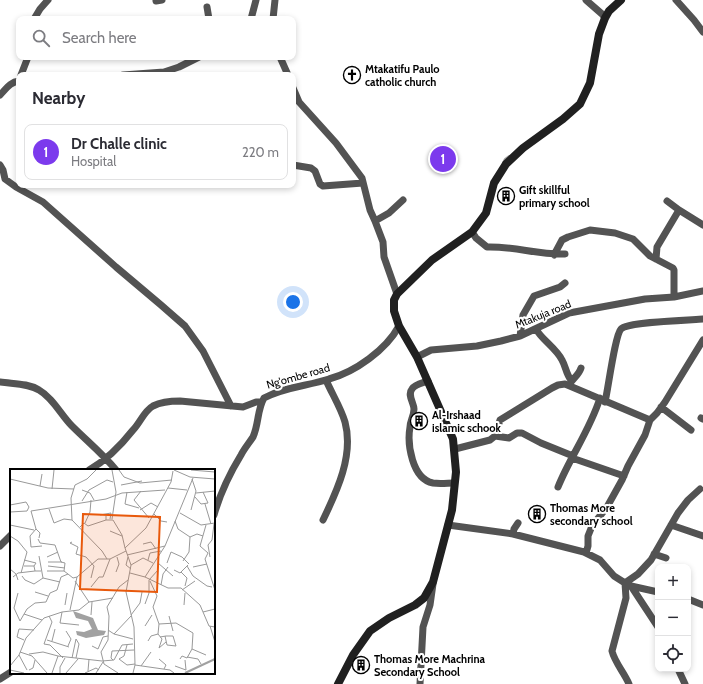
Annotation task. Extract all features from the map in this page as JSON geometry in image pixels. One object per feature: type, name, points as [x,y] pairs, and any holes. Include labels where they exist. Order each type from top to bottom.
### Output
[{"type":"street","points":[[36,16],[48,0]]},
{"type":"street","points":[[251,16],[256,0]]},
{"type":"street","points":[[273,16],[275,0]]},
{"type":"street","points":[[586,0],[605,18]]},
{"type":"street","points":[[420,684],[423,627],[430,605],[433,582],[452,510],[456,472],[455,449],[453,439],[418,357],[399,326],[394,311],[394,300],[397,294],[432,260],[472,232],[486,213],[494,183],[502,168],[523,148],[563,119],[580,104],[590,83],[599,34],[605,18],[609,11],[621,0]]},
{"type":"street","points":[[676,0],[703,32]]},
{"type":"street","points":[[207,7],[208,16]]},
{"type":"street","points":[[23,72],[27,60]]},
{"type":"street","points":[[164,72],[193,60]]},
{"type":"street","points":[[281,60],[287,72]]},
{"type":"street","points":[[0,95],[12,83],[16,82]]},
{"type":"street","points":[[296,95],[299,102],[359,173],[370,210],[383,242],[384,257],[397,294]]},
{"type":"street","points":[[0,165],[5,179],[16,187]]},
{"type":"street","points":[[296,166],[311,168],[315,171],[320,184],[323,186],[362,183]]},
{"type":"street","points":[[18,188],[43,202],[185,326],[203,351],[231,406]]},
{"type":"street","points":[[375,221],[389,213],[403,200]]},
{"type":"street","points":[[667,200],[679,210],[703,225]]},
{"type":"street","points":[[656,258],[657,247],[679,210]]},
{"type":"street","points":[[554,254],[562,240],[590,230],[615,233],[633,239],[648,254],[671,266],[674,270],[674,297]]},
{"type":"street","points":[[472,232],[476,238],[487,247],[501,246],[554,254],[565,254]]},
{"type":"street","points":[[520,336],[523,315],[534,296],[560,287],[565,283]]},
{"type":"street","name":"Mtakuja road","points":[[418,357],[431,350],[478,346],[520,336],[569,313],[645,299],[674,297],[703,291]]},
{"type":"street","points":[[558,487],[572,457],[603,400],[621,329],[625,326],[646,322],[703,319]]},
{"type":"street","name":"Ng'ombe road","points":[[215,512],[230,476],[258,424],[264,398],[269,395],[326,380],[362,364],[387,343],[399,326]]},
{"type":"street","points":[[536,329],[537,332],[560,356],[570,383]]},
{"type":"street","points":[[586,554],[588,536],[592,526],[597,522],[607,507],[624,476],[645,435],[650,420],[661,407],[703,340]]},
{"type":"street","points":[[570,383],[579,373],[581,368]]},
{"type":"street","points":[[323,520],[345,464],[347,440],[346,423],[326,380]]},
{"type":"street","points":[[428,381],[416,385],[411,389],[410,396],[414,410],[410,426],[410,454],[423,477],[432,483],[454,483]]},
{"type":"street","points":[[0,382],[28,385],[39,389],[47,395],[72,426],[106,457],[115,469]]},
{"type":"street","points":[[455,449],[490,440],[495,436],[500,420],[558,385],[570,383],[603,400],[650,420]]},
{"type":"street","points":[[90,469],[122,443],[147,410],[153,406],[170,401],[243,407],[256,402],[262,402]]},
{"type":"street","points":[[661,407],[691,430]]},
{"type":"street","points":[[495,436],[509,438],[517,433],[522,433],[572,457],[624,476]]},
{"type":"street","points":[[629,684],[627,678],[614,659],[612,650],[626,598],[628,584],[654,554],[688,500],[700,489]]},
{"type":"street","points":[[513,534],[518,523]]},
{"type":"street","points":[[448,525],[513,534],[586,554],[600,560],[614,576],[628,584],[655,591]]},
{"type":"street","points":[[671,526],[703,536]]},
{"type":"street","points":[[0,546],[10,537]]},
{"type":"street","points":[[654,554],[666,558]]},
{"type":"street","points":[[338,684],[353,654],[370,631],[389,618],[415,605],[424,598],[433,582]]},
{"type":"street","points":[[628,584],[655,623]]},
{"type":"street","points":[[690,600],[703,605]]},
{"type":"street","points":[[679,672],[685,684]]},
{"type":"street","points":[[0,679],[10,673]]},
{"type":"waterway","points":[[503,163],[509,156]]},
{"type":"place","name":"Mtakatifu Paulo catholic church","points":[[352,75]]},
{"type":"place","name":"Dr Challe clinic","points":[[443,159]]},
{"type":"place","name":"Gift skillful primary school","points":[[506,196]]},
{"type":"place","name":"Al-Irshaad islamic schook","points":[[419,421]]},
{"type":"place","name":"Thomas More secondary school","points":[[537,514]]},
{"type":"place","name":"Thomas More Machrina Secondary School","points":[[361,665]]}]
